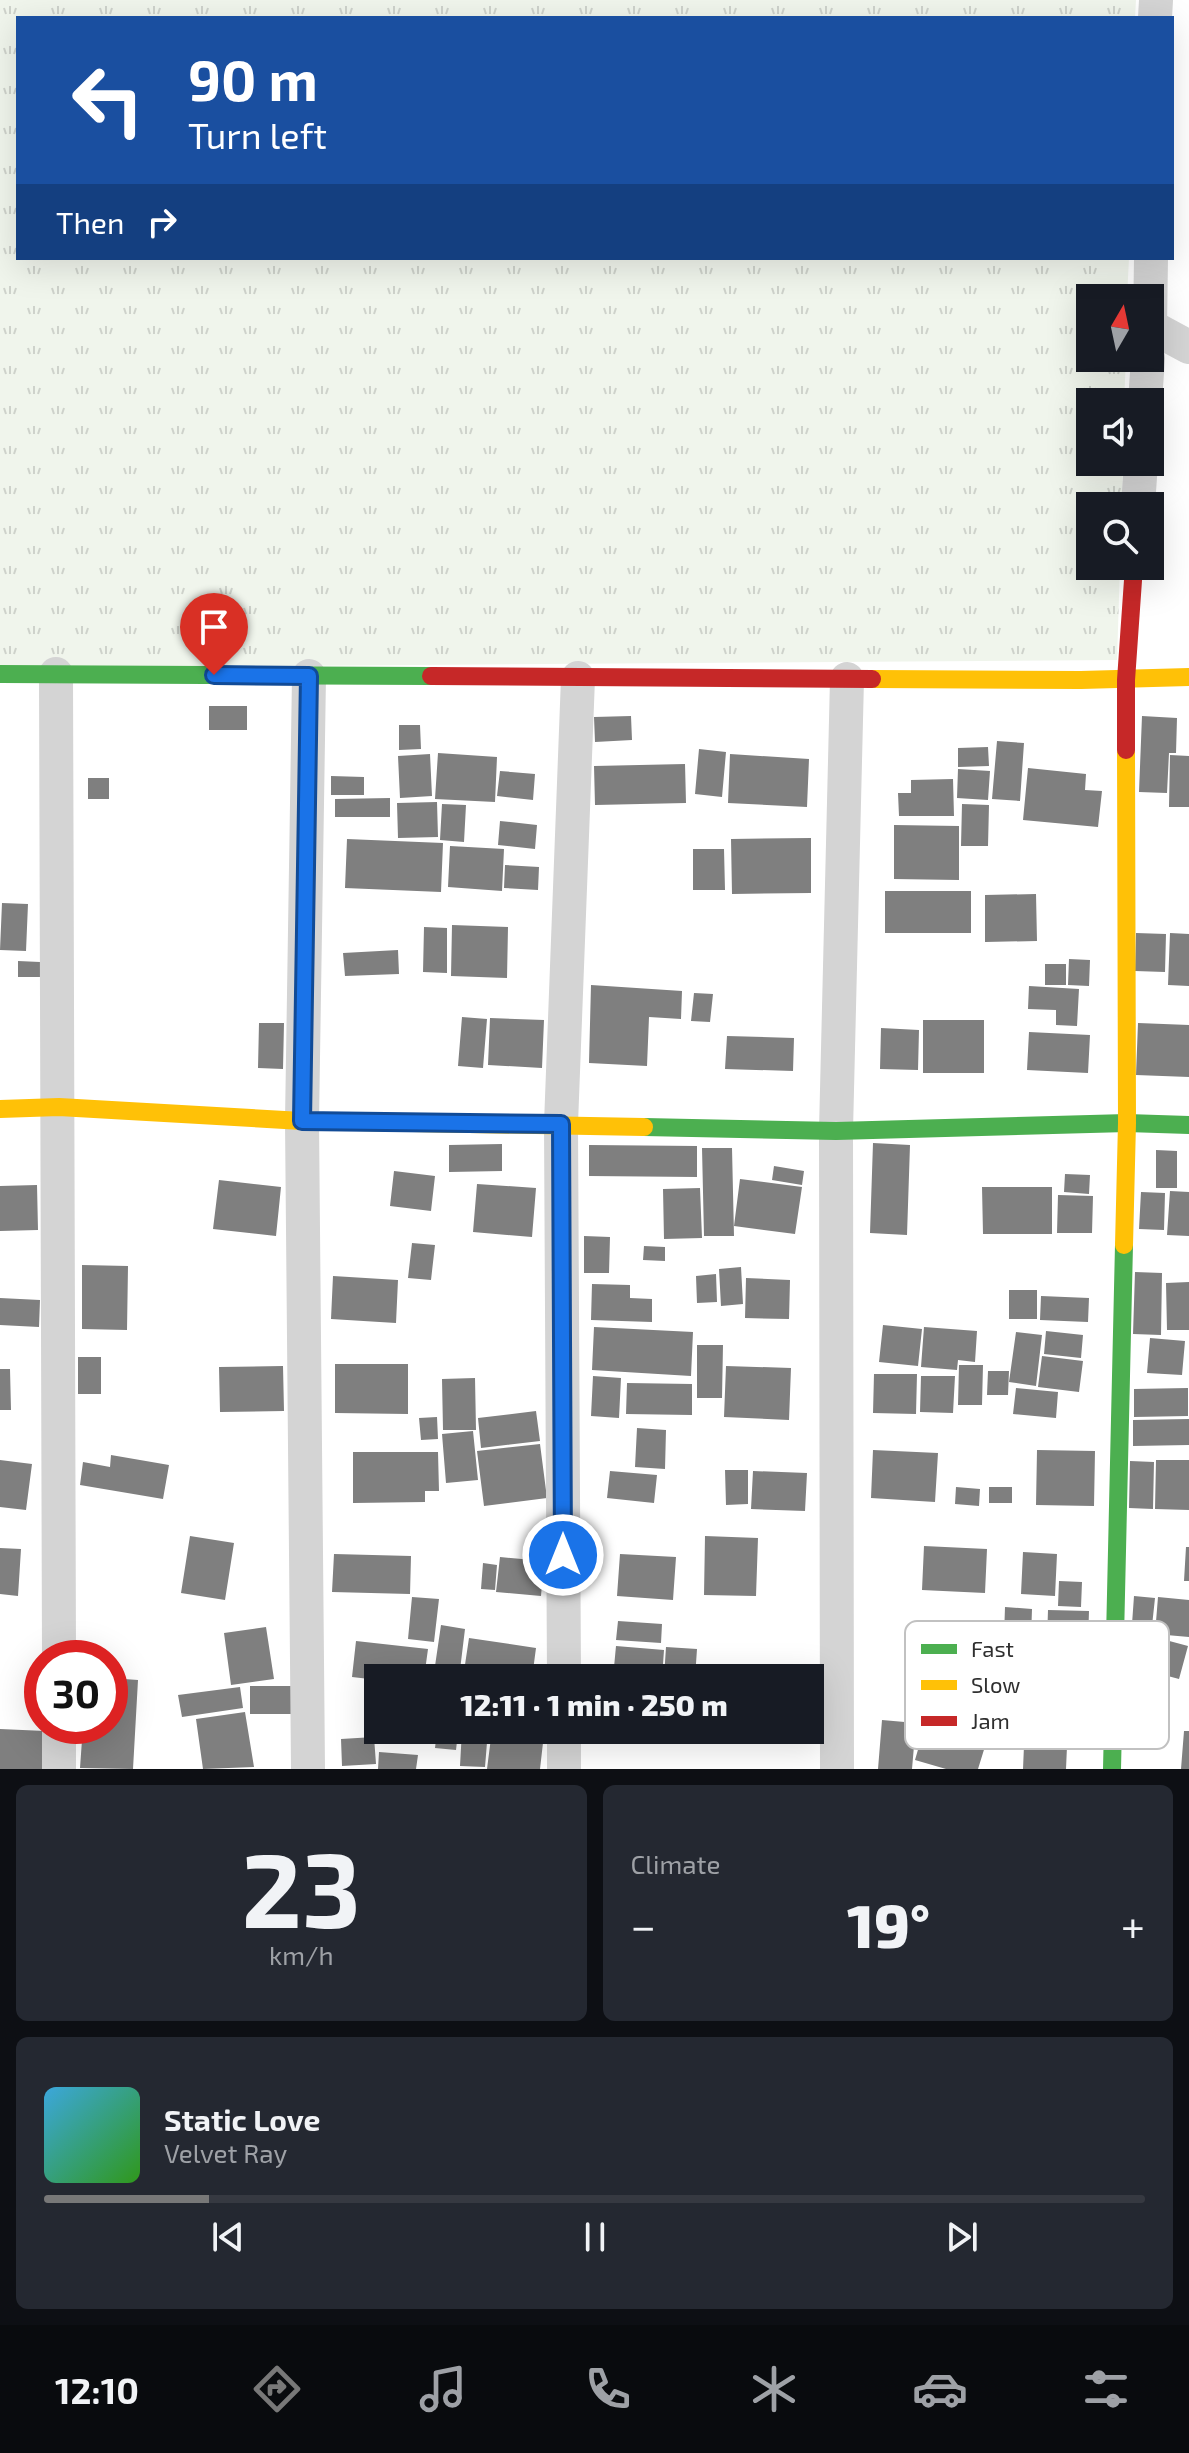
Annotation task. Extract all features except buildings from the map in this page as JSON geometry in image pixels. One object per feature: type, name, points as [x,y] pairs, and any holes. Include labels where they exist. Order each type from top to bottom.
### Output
[{"type":"street","points":[[1151,260],[1151,284]]},
{"type":"street","points":[[1164,334],[1189,347]]},
{"type":"street","points":[[1115,1621],[1127,1123],[1126,680],[1133,580]]},
{"type":"street","points":[[0,674],[1126,680],[1189,677]]},
{"type":"street","points":[[56,674],[59,1640]]},
{"type":"street","points":[[308,1769],[302,1121],[309,676]]},
{"type":"street","points":[[564,1664],[561,1124],[578,678]]},
{"type":"street","points":[[837,1769],[836,1131],[847,679]]},
{"type":"street","points":[[0,1109],[59,1107],[302,1121],[836,1131],[1127,1123],[1189,1125]]},
{"type":"street","points":[[59,1744],[59,1769]]},
{"type":"street","points":[[564,1744],[564,1769]]},
{"type":"street","points":[[1112,1749],[1112,1769]]},
{"type":"green space","points":[[0,0],[1136,0],[1135,16],[16,16],[16,260],[1129,260],[1128,284],[1076,284],[1076,372],[1125,372],[1125,388],[1076,388],[1076,476],[1123,476],[1122,492],[1076,492],[1076,580],[1120,580],[1117,660],[0,668]]},
{"type":"traffic: fast","points":[[0,674],[431,676]]},
{"type":"traffic: fast","points":[[644,1127],[836,1131],[1127,1123],[1189,1125]]},
{"type":"traffic: fast","points":[[1115,1621],[1124,1245]]},
{"type":"traffic: fast","points":[[1112,1749],[1112,1769]]},
{"type":"traffic: slow","points":[[872,679],[1189,677]]},
{"type":"traffic: slow","points":[[1124,1245],[1127,1123],[1126,750]]},
{"type":"traffic: slow","points":[[0,1109],[59,1107],[302,1121],[644,1127]]},
{"type":"traffic: jam","points":[[1126,750],[1126,680],[1133,580]]},
{"type":"traffic: jam","points":[[431,676],[872,679]]},
{"type":"route","points":[[214,675],[309,676],[302,1121],[561,1124],[563,1555]]}]
